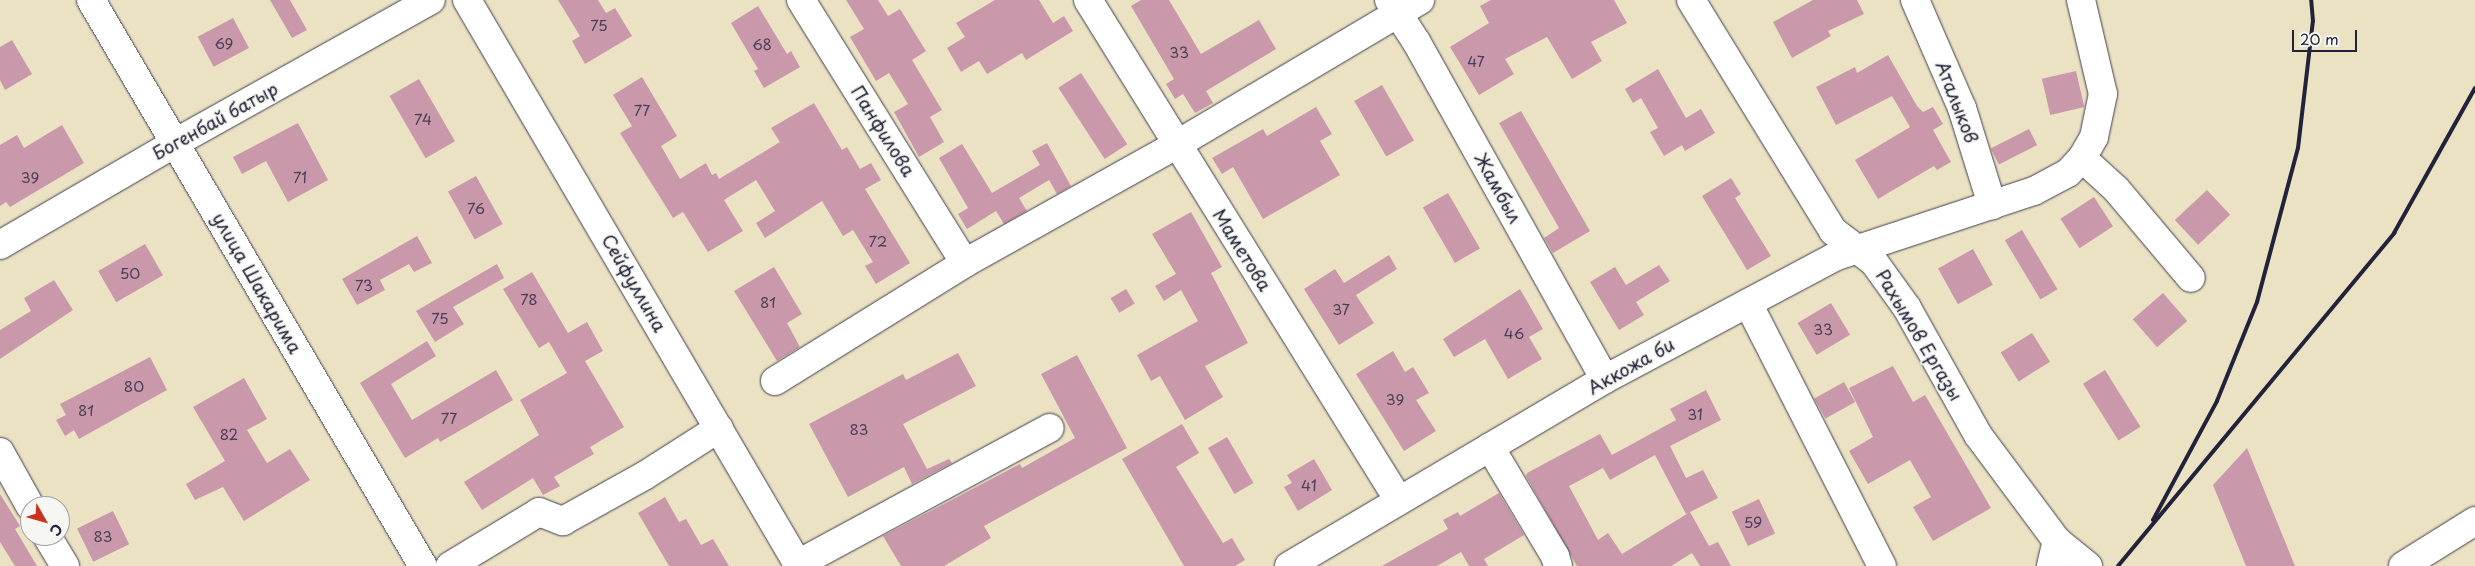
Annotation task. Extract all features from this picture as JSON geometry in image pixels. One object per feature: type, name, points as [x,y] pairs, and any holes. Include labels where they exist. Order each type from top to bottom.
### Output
[{"type":"street","name":"улица Шакарима","points":[[91,0],[423,566]]},
{"type":"street","name":"Богенбай батыр","points":[[0,245],[175,142],[432,0]]},
{"type":"street","name":"Сейфуллина","points":[[467,0],[798,565]]},
{"type":"street","name":"Панфилова","points":[[801,0],[966,263]]},
{"type":"street","name":"Маметова","points":[[1088,0],[1176,146],[1398,499]]},
{"type":"street","name":"Рахымов Ергазы","points":[[1690,0],[1833,230],[1874,262],[1907,308],[1978,435],[2054,553],[2088,566]]},
{"type":"street","name":"Аталыков","points":[[1915,0],[1962,108],[1992,205]]},
{"type":"street","name":"Аккожа би","points":[[1289,566],[1398,499],[1605,379],[1834,257],[2034,191],[2068,173],[2082,158],[2094,137],[2103,94],[2081,0]]},
{"type":"street","points":[[775,381],[966,263],[1176,146],[1403,4]]},
{"type":"street","name":"Жамбыл","points":[[1403,4],[1605,379]]},
{"type":"street","points":[[2082,158],[2116,189],[2191,278]]},
{"type":"street","points":[[1748,303],[1882,566]]},
{"type":"street","points":[[450,566],[539,512],[563,521],[644,476],[719,428]]},
{"type":"street","points":[[798,565],[1050,428]]},
{"type":"street","points":[[1490,447],[1556,556],[1558,566]]},
{"type":"street","points":[[0,452],[24,496]]},
{"type":"street","points":[[2403,566],[2475,522]]},
{"type":"street","points":[[53,546],[65,566]]},
{"type":"building","points":[[270,0],[290,0],[307,30],[292,38]]},
{"type":"building","points":[[558,0],[598,0],[606,13],[615,8],[632,36],[585,64],[572,41],[580,36]]},
{"type":"building","points":[[846,0],[878,0],[888,16],[900,9],[926,51],[912,60],[942,110],[930,117],[944,142],[919,157],[894,112],[908,104],[889,73],[876,81],[850,37],[864,29]]},
{"type":"building","points":[[995,0],[1039,0],[1053,23],[1064,16],[1073,31],[1026,60],[1022,53],[987,74],[979,61],[961,72],[947,48],[965,37],[956,23]]},
{"type":"building","points":[[1141,0],[1169,0],[1201,54],[1259,20],[1276,49],[1206,91],[1213,103],[1195,113],[1183,94],[1175,99],[1166,84],[1174,79],[1131,6]]},
{"type":"building","points":[[1491,0],[1614,0],[1627,23],[1591,42],[1602,61],[1572,79],[1547,37],[1505,59],[1514,74],[1479,95],[1450,47],[1489,23],[1480,6]]},
{"type":"building","points":[[1813,0],[1857,0],[1864,14],[1828,31],[1831,36],[1792,58],[1773,22]]},
{"type":"building","points":[[758,6],[787,54],[791,51],[800,67],[764,88],[754,71],[758,69],[731,23]]},
{"type":"building","points":[[233,18],[249,48],[214,67],[198,37]]},
{"type":"building","points":[[12,40],[32,74],[5,90],[0,80],[0,47]]},
{"type":"building","points":[[1888,55],[1917,106],[1923,112],[1933,107],[1943,124],[1933,130],[1951,162],[1937,170],[1934,166],[1878,199],[1855,160],[1910,127],[1892,96],[1836,125],[1816,87],[1855,67],[1857,73]]},
{"type":"building","points":[[1658,69],[1686,118],[1701,109],[1715,133],[1685,151],[1682,145],[1664,156],[1650,132],[1658,128],[1641,98],[1633,103],[1625,89]]},
{"type":"building","points":[[2076,71],[2084,107],[2050,115],[2042,79]]},
{"type":"building","points":[[1081,73],[1127,144],[1105,159],[1058,88]]},
{"type":"building","points":[[642,77],[677,136],[661,146],[680,179],[706,163],[712,175],[716,173],[719,179],[780,142],[771,128],[814,103],[842,150],[847,147],[860,169],[871,163],[881,180],[865,189],[910,263],[876,284],[865,266],[873,262],[853,230],[843,236],[822,201],[765,238],[756,223],[775,211],[756,180],[724,200],[743,231],[708,252],[683,212],[673,218],[620,133],[632,126],[613,95]]},
{"type":"building","points":[[419,79],[455,141],[426,158],[390,96]]},
{"type":"building","points":[[1382,85],[1414,140],[1386,156],[1354,101]]},
{"type":"building","points":[[1316,107],[1332,134],[1320,141],[1340,175],[1263,219],[1233,167],[1222,174],[1212,158],[1263,129],[1267,136]]},
{"type":"building","points":[[1521,111],[1590,231],[1553,253],[1544,238],[1559,228],[1499,123]]},
{"type":"building","points":[[298,123],[328,180],[288,202],[266,161],[242,174],[233,157]]},
{"type":"building","points":[[62,125],[84,163],[10,207],[6,202],[0,206],[0,145],[17,135],[24,148]]},
{"type":"building","points":[[2029,129],[2037,145],[1999,165],[1991,149]]},
{"type":"building","points":[[1047,143],[1071,186],[1057,194],[1049,180],[1019,198],[1027,211],[1004,224],[996,211],[967,229],[958,214],[968,208],[939,158],[962,144],[992,193],[1040,165],[1032,151]]},
{"type":"building","points":[[476,176],[503,224],[475,240],[448,192]]},
{"type":"building","points":[[1731,178],[1741,194],[1735,198],[1771,256],[1747,270],[1702,196]]},
{"type":"building","points":[[2207,190],[2230,215],[2198,245],[2175,220]]},
{"type":"building","points":[[1448,193],[1480,248],[1455,263],[1423,208]]},
{"type":"building","points":[[2094,197],[2113,226],[2080,248],[2060,219]]},
{"type":"building","points":[[1191,212],[1222,267],[1211,273],[1248,343],[1205,366],[1223,397],[1185,420],[1160,376],[1151,381],[1137,355],[1198,321],[1181,290],[1164,301],[1155,286],[1176,274],[1152,234]]},
{"type":"building","points":[[2022,230],[2058,289],[2040,299],[2005,240]]},
{"type":"building","points":[[417,236],[432,263],[414,272],[409,264],[380,280],[385,290],[357,305],[342,279]]},
{"type":"building","points":[[145,244],[163,275],[116,302],[98,271]]},
{"type":"building","points":[[1973,249],[1993,285],[1958,304],[1938,268]]},
{"type":"building","points":[[1389,255],[1397,269],[1356,295],[1374,323],[1339,345],[1304,289],[1335,269],[1344,283]]},
{"type":"building","points":[[497,264],[504,278],[453,307],[464,324],[435,342],[416,311]]},
{"type":"building","points":[[1659,265],[1670,281],[1636,302],[1644,315],[1619,330],[1590,282],[1615,267],[1626,285]]},
{"type":"building","points":[[774,267],[802,314],[787,323],[800,347],[777,361],[734,291]]},
{"type":"building","points":[[532,272],[568,333],[587,322],[603,351],[585,361],[624,427],[590,447],[594,454],[554,477],[560,486],[543,495],[533,478],[482,510],[464,482],[539,435],[520,400],[567,373],[549,342],[539,348],[503,289]]},
{"type":"building","points":[[54,280],[73,310],[0,359],[0,330],[31,311],[24,298]]},
{"type":"building","points":[[1126,289],[1135,304],[1119,313],[1111,298]]},
{"type":"building","points":[[1520,289],[1543,329],[1529,337],[1542,359],[1508,379],[1485,339],[1454,357],[1443,339]]},
{"type":"building","points":[[2163,293],[2187,321],[2157,347],[2133,319]]},
{"type":"building","points":[[1831,303],[1850,335],[1817,355],[1798,323]]},
{"type":"building","points":[[2032,333],[2050,362],[2019,381],[2001,353]]},
{"type":"building","points":[[427,341],[436,356],[391,384],[412,420],[496,370],[513,400],[440,442],[438,438],[405,458],[360,383]]},
{"type":"building","points":[[1393,351],[1405,372],[1413,367],[1429,393],[1416,400],[1436,431],[1404,451],[1356,374]]},
{"type":"building","points":[[958,353],[976,386],[903,424],[927,469],[949,459],[952,463],[912,484],[904,467],[848,497],[809,424],[903,374],[906,380]]},
{"type":"building","points":[[1077,355],[1127,448],[984,526],[991,538],[944,566],[901,566],[883,536],[1020,464],[1022,468],[1075,438],[1041,374]]},
{"type":"building","points":[[150,357],[167,390],[79,439],[74,430],[65,436],[56,420],[66,415],[60,404]]},
{"type":"building","points":[[1893,366],[1913,402],[1925,395],[1991,508],[1933,541],[1913,507],[1931,497],[1910,460],[1868,484],[1849,451],[1873,437],[1849,388]]},
{"type":"building","points":[[2105,370],[2141,427],[2118,441],[2083,384]]},
{"type":"building","points":[[244,378],[267,419],[247,430],[267,463],[290,449],[310,480],[244,521],[223,487],[195,500],[186,484],[225,461],[193,407]]},
{"type":"building","points":[[1844,382],[1855,402],[1825,419],[1814,398]]},
{"type":"building","points":[[1706,390],[1721,420],[1670,446],[1686,478],[1703,470],[1718,498],[1690,512],[1709,546],[1718,542],[1731,566],[1700,566],[1692,553],[1671,566],[1577,566],[1526,476],[1527,473],[1600,434],[1612,455],[1676,420],[1670,409]],"holes":[[[1655,455],[1686,514],[1690,512],[1622,554],[1608,533],[1598,540],[1569,486],[1603,468],[1610,480]]]},
{"type":"building","points":[[1182,424],[1199,453],[1176,467],[1223,543],[1232,538],[1245,560],[1235,566],[1184,566],[1122,459]]},
{"type":"building","points":[[1227,437],[1254,483],[1234,494],[1208,448]]},
{"type":"building","points":[[2247,448],[2295,566],[2246,566],[2213,485]]},
{"type":"building","points":[[1314,459],[1332,490],[1298,511],[1284,487],[1292,483],[1287,475]]},
{"type":"building","points":[[1499,493],[1524,535],[1484,559],[1488,566],[1469,566],[1461,552],[1437,566],[1382,566],[1448,529],[1443,520],[1458,512],[1460,516]]},
{"type":"building","points":[[0,494],[20,526],[15,529],[20,537],[20,546],[25,546],[37,566],[15,566],[0,542]]},
{"type":"building","points":[[665,497],[679,522],[686,519],[701,545],[713,539],[729,566],[669,566],[638,513]]},
{"type":"building","points":[[1759,499],[1775,533],[1748,546],[1732,512]]},
{"type":"building","points":[[113,511],[129,544],[93,562],[77,529]]},
{"type":"railway","points":[[2153,520],[2217,401],[2257,302],[2298,148],[2313,21],[2311,0]]},
{"type":"railway","points":[[2118,566],[2394,233],[2475,88]]}]
